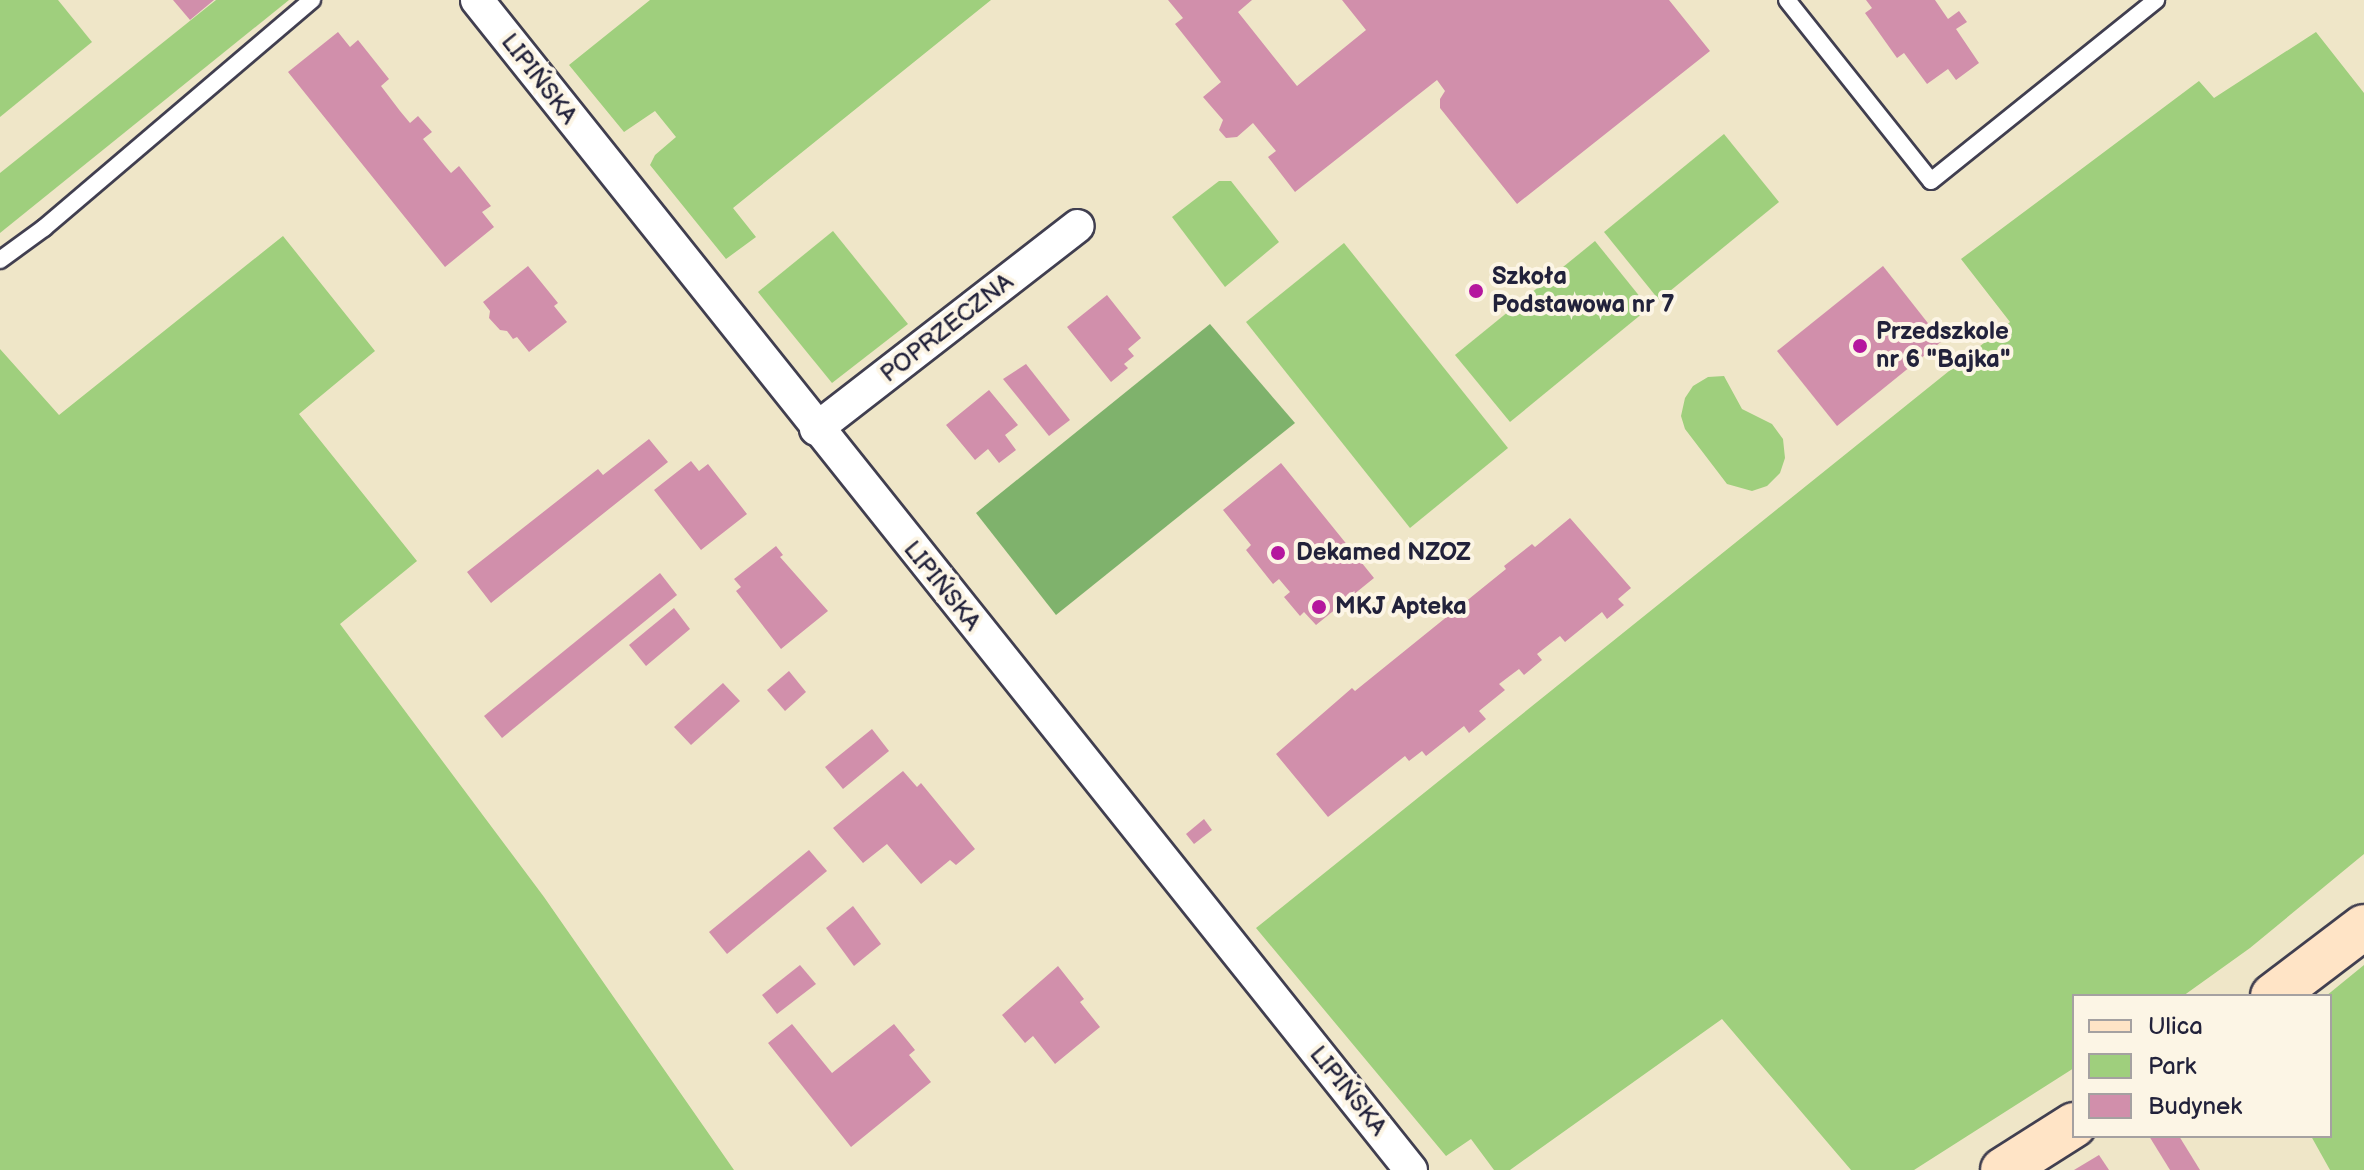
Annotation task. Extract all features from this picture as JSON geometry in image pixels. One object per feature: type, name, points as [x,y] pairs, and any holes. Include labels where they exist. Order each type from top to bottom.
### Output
[{"type":"main road","points":[[2276,994],[2364,927]]},
{"type":"main road","points":[[2003,1170],[2072,1126]]},
{"type":"street","name":"LIPIŃSKA","points":[[477,0],[816,429],[1411,1170]]},
{"type":"street","name":"POPRZECZNA","points":[[816,429],[1078,226]]},
{"type":"lane","points":[[0,260],[44,228],[312,0]]},
{"type":"lane","points":[[1787,0],[1931,181],[2156,0]]},
{"type":"green space","points":[[0,0],[58,0],[92,42],[0,117]]},
{"type":"green space","points":[[216,0],[289,0],[0,233],[0,173]]},
{"type":"green space","points":[[650,0],[991,0],[733,208],[756,237],[726,259],[650,165],[655,155],[676,137],[655,111],[624,132],[569,65]]},
{"type":"green space","points":[[2316,32],[2364,93],[2364,854],[2250,948],[2186,994],[2072,994],[2072,1069],[1914,1170],[1851,1170],[1722,1019],[1510,1170],[1494,1170],[1471,1139],[1446,1156],[1256,928],[2010,322],[1961,259],[2199,81],[2214,98]]},
{"type":"green space","points":[[1724,134],[1779,202],[1659,300],[1604,232]]},
{"type":"green space","points":[[1219,181],[1231,181],[1279,242],[1225,287],[1172,217]]},
{"type":"green space","points":[[833,231],[908,324],[832,383],[758,292]]},
{"type":"green space","points":[[283,236],[375,351],[299,414],[417,561],[340,624],[544,897],[734,1170],[0,1170],[0,349],[59,415]]},
{"type":"green space","points":[[1595,241],[1649,308],[1510,422],[1455,355]]},
{"type":"green space","points":[[1344,243],[1508,448],[1410,528],[1246,322]]},
{"type":"green space","points":[[1210,324],[1295,423],[1056,615],[976,513]]},
{"type":"green space","points":[[1724,376],[1742,409],[1772,424],[1783,439],[1785,458],[1780,473],[1767,486],[1752,491],[1727,484],[1685,429],[1681,416],[1685,398],[1693,386],[1708,377]]},
{"type":"green space","points":[[2364,965],[2364,1170],[2330,1170],[2312,1138],[2332,1138],[2332,994],[2328,994]]},
{"type":"building","points":[[173,0],[214,0],[190,20]]},
{"type":"building","points":[[1168,0],[1252,0],[1238,12],[1297,86],[1366,30],[1342,0],[1669,0],[1710,51],[1517,204],[1440,108],[1440,99],[1445,91],[1437,80],[1295,192],[1268,157],[1276,151],[1253,123],[1237,137],[1226,138],[1219,130],[1223,120],[1203,97],[1221,82],[1175,24],[1183,18]]},
{"type":"building","points":[[1866,0],[1935,0],[1948,19],[1959,11],[1967,22],[1956,29],[1979,63],[1956,80],[1948,69],[1927,84],[1904,53],[1897,58],[1865,13],[1872,8]]},
{"type":"building","points":[[338,32],[350,47],[358,40],[389,79],[381,86],[400,111],[410,123],[418,116],[432,132],[423,139],[451,173],[459,166],[491,206],[482,212],[494,227],[445,267],[288,72]]},
{"type":"building","points":[[528,266],[558,303],[554,306],[567,322],[529,352],[517,337],[513,339],[507,331],[500,330],[489,318],[490,311],[483,302]]},
{"type":"building","name":"Przedszkole nr 6 \"Bajka\"","points":[[1883,266],[1942,341],[1837,426],[1777,351]]},
{"type":"building","points":[[1107,295],[1141,338],[1128,349],[1134,356],[1124,364],[1128,368],[1111,382],[1067,327]]},
{"type":"building","points":[[1026,364],[1070,420],[1049,436],[1003,379]]},
{"type":"building","points":[[989,390],[1018,425],[1005,435],[1016,450],[999,463],[988,449],[975,460],[946,425]]},
{"type":"building","points":[[649,439],[668,462],[491,603],[467,572],[598,469],[603,475]]},
{"type":"building","points":[[691,461],[699,471],[708,464],[747,514],[701,550],[654,490]]},
{"type":"building","points":[[1281,463],[1374,578],[1316,625],[1304,612],[1300,616],[1284,597],[1290,592],[1279,579],[1273,584],[1246,550],[1251,545],[1223,510]]},
{"type":"building","points":[[1570,518],[1631,588],[1618,599],[1624,605],[1607,619],[1602,612],[1565,642],[1560,636],[1537,654],[1542,660],[1524,675],[1519,669],[1499,684],[1505,690],[1479,711],[1486,719],[1469,733],[1464,726],[1426,756],[1422,751],[1409,761],[1405,756],[1328,817],[1276,754],[1352,688],[1355,691],[1506,569],[1504,566],[1532,544],[1535,547]]},
{"type":"building","points":[[776,546],[783,555],[780,557],[828,611],[781,649],[736,591],[741,587],[734,579]]},
{"type":"building","points":[[660,573],[677,595],[502,738],[484,716]]},
{"type":"building","points":[[674,608],[690,629],[646,666],[629,645]]},
{"type":"building","points":[[789,671],[806,692],[785,711],[767,690]]},
{"type":"building","points":[[723,683],[740,701],[691,745],[674,727]]},
{"type":"building","points":[[872,729],[889,751],[843,789],[825,767]]},
{"type":"building","points":[[903,771],[917,787],[921,783],[975,849],[956,865],[950,860],[921,884],[887,844],[863,863],[833,828]]},
{"type":"building","points":[[1204,819],[1212,830],[1194,844],[1186,834]]},
{"type":"building","points":[[809,850],[827,871],[727,954],[709,932]]},
{"type":"building","points":[[853,906],[881,944],[854,966],[826,928]]},
{"type":"building","points":[[800,965],[816,984],[777,1014],[762,995]]},
{"type":"building","points":[[1058,966],[1084,999],[1080,1002],[1100,1027],[1055,1064],[1033,1036],[1025,1043],[1002,1015]]},
{"type":"building","points":[[792,1024],[832,1073],[894,1024],[915,1050],[909,1055],[931,1082],[851,1147],[768,1043]]},
{"type":"building","points":[[2150,1138],[2180,1138],[2200,1170],[2170,1170]]},
{"type":"building","points":[[2099,1155],[2109,1170],[2074,1170]]},
{"type":"place","name":"Szkoła Podstawowa nr 7","points":[[1476,291]]},
{"type":"place","name":"Przedszkole nr 6 \"Bajka\"","points":[[1860,346]]},
{"type":"place","name":"Dekamed NZOZ","points":[[1278,553]]},
{"type":"place","name":"MKJ Apteka","points":[[1319,607]]}]
